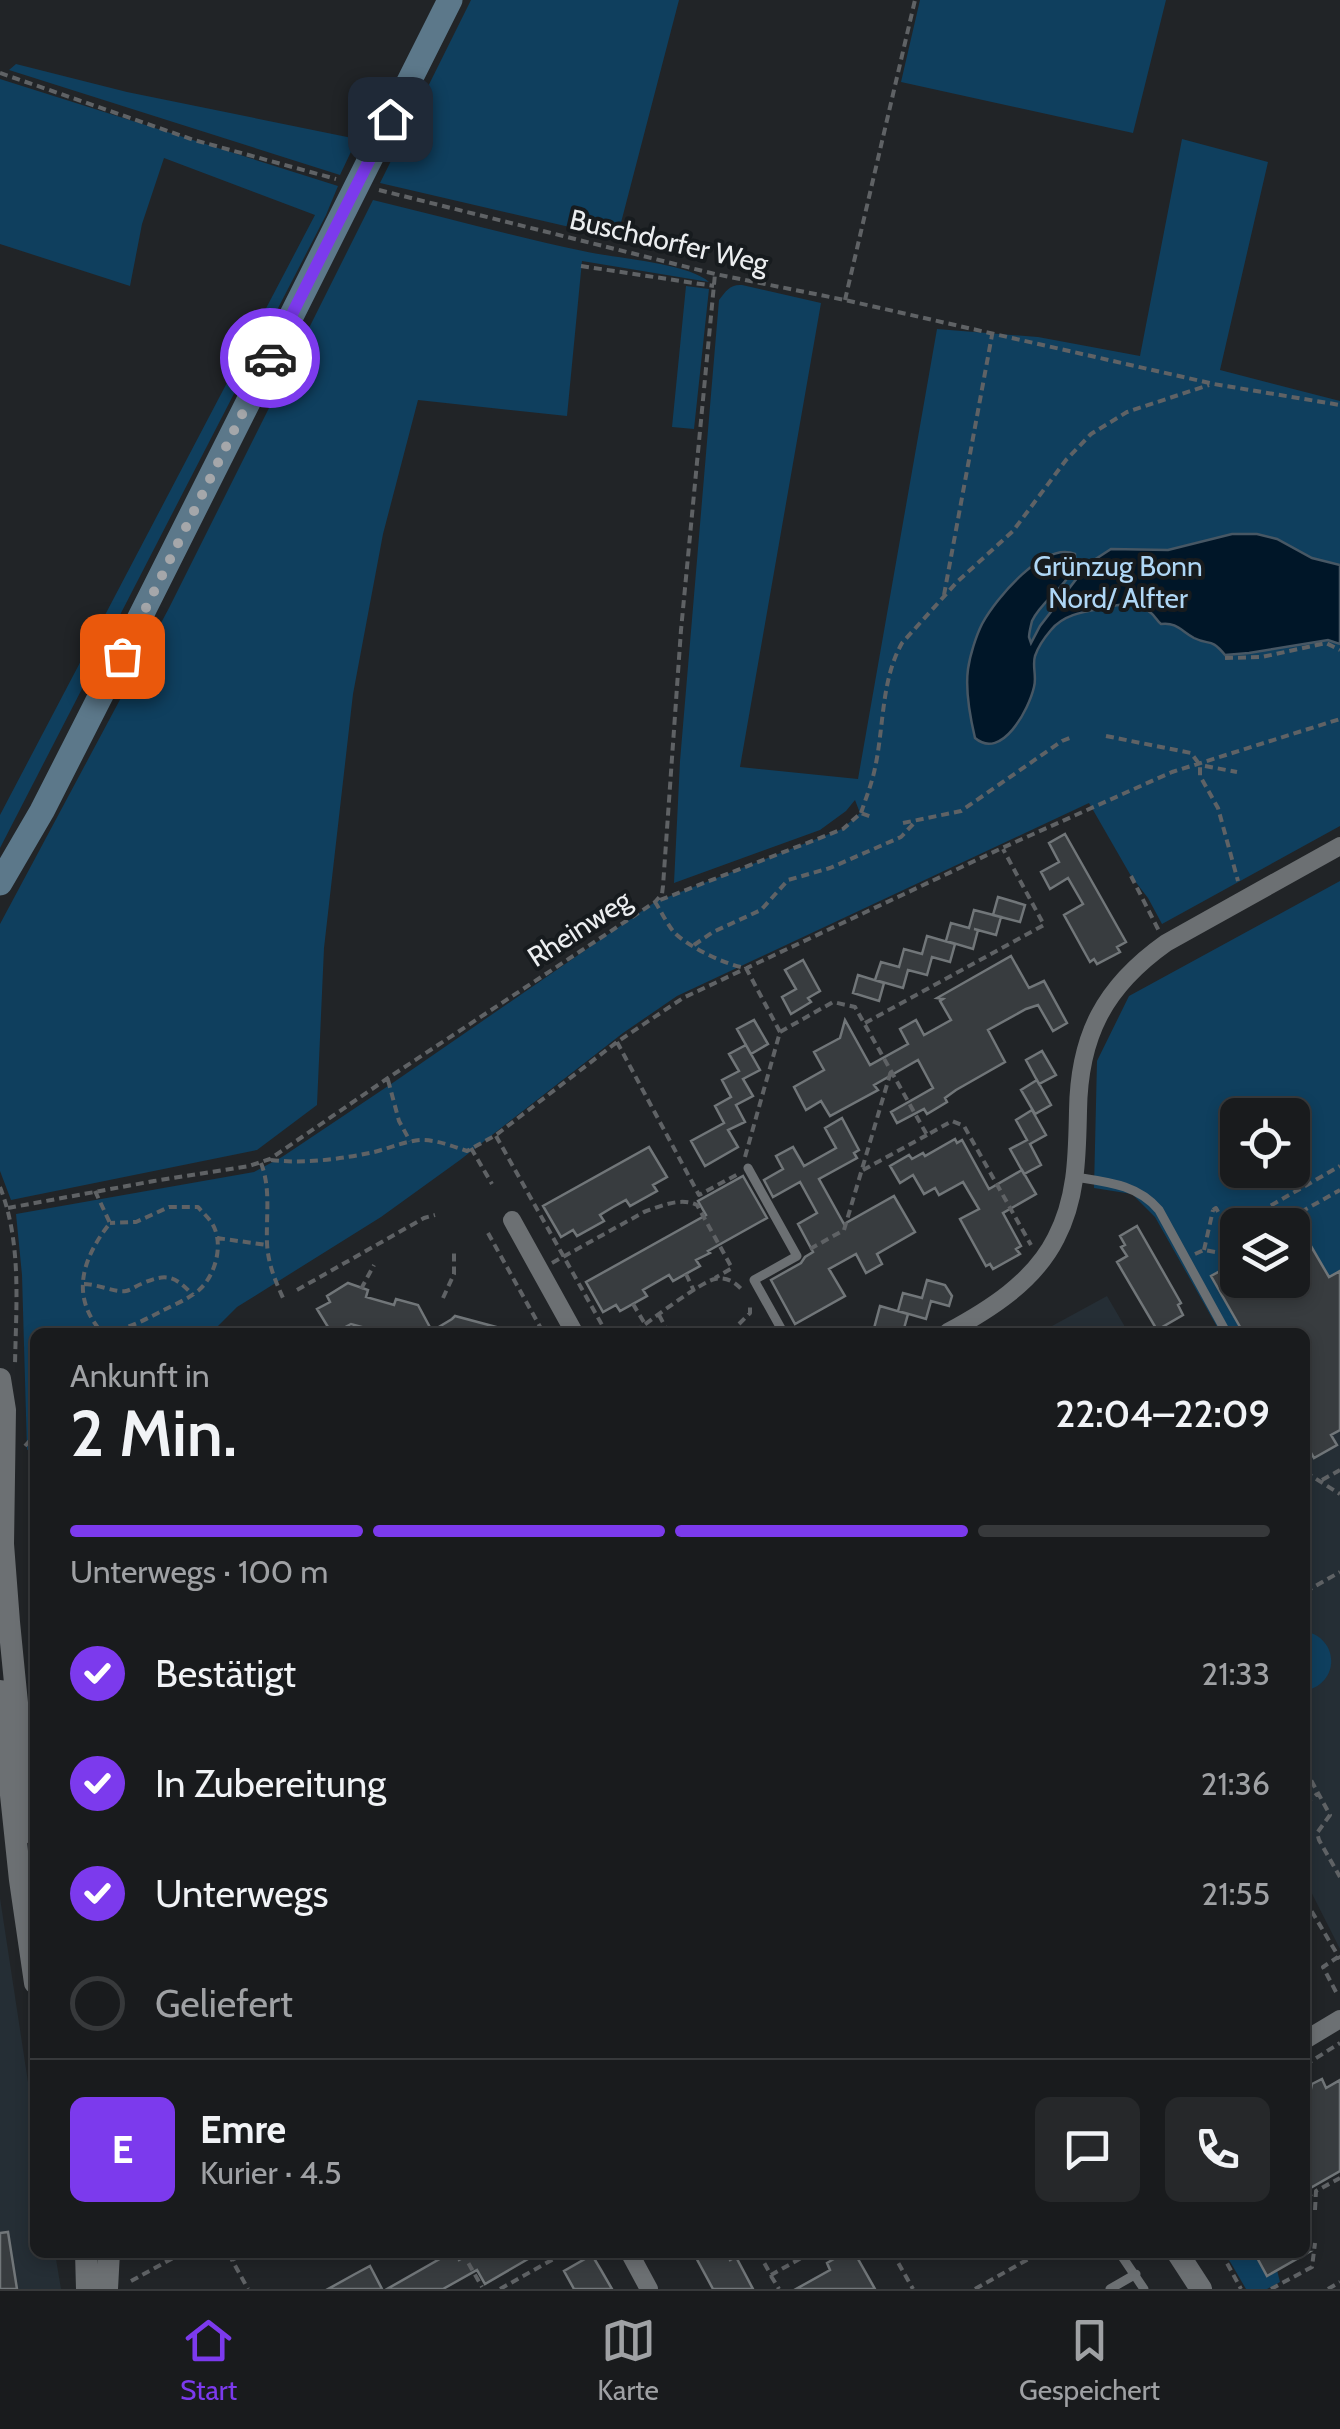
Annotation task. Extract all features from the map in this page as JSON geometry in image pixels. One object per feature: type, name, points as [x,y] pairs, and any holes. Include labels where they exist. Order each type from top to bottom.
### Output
[{"type":"main road","points":[[0,883],[104,690],[450,0]]},
{"type":"street","points":[[955,1328],[1006,1296],[1040,1262],[1060,1229],[1075,1177],[1080,1070],[1085,1045],[1116,989],[1166,944],[1340,846]]},
{"type":"street","points":[[512,1220],[572,1328]]},
{"type":"street","points":[[7,1377],[2,1527],[19,1722],[30,1800]]},
{"type":"street","points":[[0,1691],[30,1949]]},
{"type":"street","points":[[1310,2036],[1340,2019]]},
{"type":"street","points":[[86,2258],[87,2289]]},
{"type":"street","points":[[108,2258],[108,2289]]},
{"type":"street","points":[[632,2258],[649,2289]]},
{"type":"street","points":[[1183,2258],[1201,2289]]},
{"type":"lane","points":[[748,1168],[797,1256],[754,1280],[781,1328]]},
{"type":"lane","points":[[1075,1177],[1134,1189],[1150,1199],[1224,1328]]},
{"type":"lane","points":[[1124,2258],[1144,2289]]},
{"type":"lane","points":[[1110,2289],[1136,2274]]},
{"type":"path","points":[[845,300],[915,0]]},
{"type":"path","points":[[0,73],[194,140],[347,182]]},
{"type":"path","name":"Buschdorfer Weg","points":[[366,187],[715,274],[1214,384],[1340,405]]},
{"type":"path","points":[[581,266],[714,286]]},
{"type":"path","name":"Rheinweg","points":[[8,1208],[270,1160],[656,902],[663,886],[683,611],[715,274]]},
{"type":"path","points":[[944,597],[992,334]]},
{"type":"path","points":[[746,968],[732,966],[674,932],[656,902],[842,829],[861,813],[875,770],[896,654],[902,644],[1013,531],[1066,460],[1091,434],[1127,412],[1214,384]]},
{"type":"path","points":[[1225,658],[1262,657],[1326,643],[1340,650]]},
{"type":"path","points":[[270,1160],[294,1163],[431,1140],[467,1151],[496,1136],[617,1042],[684,998],[1172,772],[1340,719]]},
{"type":"path","points":[[1106,736],[1191,753],[1218,808],[1244,900]]},
{"type":"path","points":[[903,823],[961,810],[1072,737]]},
{"type":"path","points":[[1200,765],[1237,772]]},
{"type":"path","points":[[861,813],[872,817]]},
{"type":"path","points":[[694,945],[761,910],[788,880],[830,868],[901,836],[916,822]]},
{"type":"path","points":[[864,1023],[1044,925],[1002,848]]},
{"type":"path","points":[[1131,876],[1166,944]]},
{"type":"path","points":[[540,1270],[644,1212],[687,1200],[748,1168],[744,1162],[780,1032],[746,968]]},
{"type":"path","points":[[780,1032],[833,1002],[855,1007],[927,1135]]},
{"type":"path","points":[[617,1042],[698,1193]]},
{"type":"path","points":[[797,1256],[844,1230],[891,1071]]},
{"type":"path","points":[[388,1078],[399,1122],[410,1141]]},
{"type":"path","points":[[863,1170],[952,1121],[964,1126],[1040,1262]]},
{"type":"path","points":[[496,1136],[604,1328]]},
{"type":"path","points":[[471,1148],[492,1184]]},
{"type":"path","points":[[261,1163],[268,1181],[270,1270],[283,1298]]},
{"type":"path","points":[[1204,1250],[1216,1208],[1228,1230],[1340,1166]]},
{"type":"path","points":[[720,1184],[724,1190]]},
{"type":"path","points":[[0,1187],[8,1208],[16,1260],[7,1377]]},
{"type":"path","points":[[1308,1208],[1340,1190]]},
{"type":"path","points":[[95,1192],[110,1223]]},
{"type":"path","points":[[640,1328],[732,1268],[697,1205],[687,1200]]},
{"type":"path","points":[[98,1328],[88,1316],[84,1284],[87,1259],[110,1223],[136,1222],[169,1207],[198,1207],[213,1225],[217,1238],[217,1256],[202,1288],[124,1328]]},
{"type":"path","points":[[297,1290],[434,1215]]},
{"type":"path","points":[[488,1233],[541,1328]]},
{"type":"path","points":[[217,1238],[267,1245]]},
{"type":"path","points":[[1186,1259],[1204,1250],[1220,1253]]},
{"type":"path","points":[[442,1298],[454,1274],[454,1251]]},
{"type":"path","points":[[361,1288],[374,1266]]},
{"type":"path","points":[[686,1274],[694,1291]]},
{"type":"path","points":[[84,1284],[126,1291],[160,1276],[181,1282],[193,1294]]},
{"type":"path","points":[[715,1278],[732,1280],[750,1304],[750,1313],[739,1324]]},
{"type":"path","points":[[633,1304],[646,1324]]},
{"type":"path","points":[[659,1315],[666,1328]]},
{"type":"path","points":[[21,1439],[20,1452],[30,1441]]},
{"type":"path","points":[[1320,1480],[1340,1470]]},
{"type":"path","points":[[1310,1475],[1340,1494]]},
{"type":"path","points":[[1310,1589],[1340,1572]]},
{"type":"path","points":[[1310,1780],[1330,1815],[1317,1832],[1318,1840],[1340,1877]]},
{"type":"path","points":[[1310,1800],[1318,1793]]},
{"type":"path","points":[[1310,1909],[1339,1958],[1323,1967],[1336,1992]]},
{"type":"path","points":[[1310,2063],[1340,2043]]},
{"type":"path","points":[[1310,2195],[1340,2178]]},
{"type":"path","points":[[1315,2210],[1316,2192]]},
{"type":"path","points":[[1271,2289],[1312,2267],[1315,2243]]},
{"type":"path","points":[[131,2281],[173,2258]]},
{"type":"path","points":[[234,2258],[248,2289]]},
{"type":"path","points":[[465,2258],[481,2288]]},
{"type":"path","points":[[501,2289],[555,2258]]},
{"type":"path","points":[[761,2258],[779,2289]]},
{"type":"path","points":[[771,2276],[802,2258]]},
{"type":"path","points":[[895,2258],[912,2289]]},
{"type":"path","points":[[975,2289],[1030,2258]]},
{"type":"path","points":[[1224,2258],[1242,2289]]},
{"type":"path","points":[[1328,2289],[1340,2282]]},
{"type":"shaded area","points":[[1232,534],[1277,539],[1312,558],[1340,565],[1340,644],[1328,640],[1225,655],[1213,644],[1175,626],[1161,624],[1139,606],[1119,605],[1080,613],[1056,625],[1040,646],[1034,660],[1031,696],[1013,729],[995,743],[975,738],[967,686],[975,640],[998,600],[1022,574],[1049,556],[1075,554],[1071,573],[1032,621],[1031,643],[1088,564],[1111,549],[1168,550]]},
{"type":"shaded area","points":[[1107,1296],[1126,1328],[1048,1328]]},
{"type":"shaded area","points":[[1340,1408],[1340,1949],[1310,1890],[1310,1413]]},
{"type":"shaded area","points":[[0,1898],[30,2095],[30,2258],[56,2258],[61,2289],[0,2289]]},
{"type":"green space","points":[[471,0],[679,0],[617,238],[380,183]]},
{"type":"green space","points":[[920,0],[1166,0],[1133,133],[901,82]]},
{"type":"green space","points":[[16,64],[127,92],[357,139],[340,175],[9,70]]},
{"type":"green space","points":[[0,79],[338,186],[0,848],[0,815],[315,215],[164,158],[142,224],[130,286],[0,244]]},
{"type":"green space","name":"Grünzug Bonn Nord/ Alfter","points":[[1182,139],[1268,162],[1220,370],[1340,401],[1340,826],[1162,924],[1089,803],[677,996],[381,1217],[237,1307],[216,1328],[30,1328],[27,1450],[22,1275],[16,1214],[254,1172],[394,1082],[655,902],[842,829],[860,813],[855,800],[820,830],[674,883],[680,761],[719,300],[726,291],[742,285],[821,303],[740,767],[858,779],[937,329],[1038,337],[1140,356]]},
{"type":"green space","points":[[373,200],[596,254],[685,270],[709,282],[582,261],[567,416],[418,400],[383,534],[353,694],[324,948],[317,1105],[257,1150],[11,1200],[0,1171],[0,924],[169,608]]},
{"type":"green space","points":[[686,286],[709,289],[694,429],[672,427]]},
{"type":"green space","points":[[1340,881],[1340,1408],[1310,1343],[1310,1328],[1218,1328],[1155,1217],[1132,1194],[1094,1188],[1097,1061],[1129,996]]},
{"type":"green space","points":[[1310,1633],[1330,1651],[1330,1671],[1310,1689]]},
{"type":"green space","points":[[1228,2258],[1257,2258],[1265,2273],[1277,2270],[1280,2282],[1267,2289],[1246,2289]]},
{"type":"building","points":[[1065,834],[1126,942],[1117,947],[1120,952],[1097,964],[1094,959],[1090,962],[1064,915],[1083,904],[1068,878],[1050,889],[1041,872],[1059,862],[1049,843]]},
{"type":"building","points":[[998,897],[1025,905],[1020,922],[993,915]]},
{"type":"building","points":[[974,910],[1001,917],[996,935],[978,930],[973,949],[946,941],[951,923],[969,928]]},
{"type":"building","points":[[927,936],[955,944],[950,962],[932,957],[927,975],[908,970],[903,988],[875,980],[881,962],[899,967],[904,949],[922,954]]},
{"type":"building","points":[[1011,956],[1029,988],[1044,981],[1067,1023],[1053,1031],[1038,1005],[988,1030],[1005,1062],[956,1090],[945,1098],[947,1102],[927,1114],[924,1109],[897,1123],[891,1112],[933,1088],[918,1060],[874,1085],[878,1090],[830,1116],[821,1101],[806,1110],[794,1087],[824,1070],[814,1052],[840,1038],[845,1020],[870,1065],[908,1044],[900,1029],[916,1020],[924,1035],[951,1020],[940,1001],[943,999],[937,998]]},
{"type":"building","points":[[803,960],[820,991],[808,998],[811,1002],[791,1014],[782,997],[796,989],[785,970]]},
{"type":"building","points":[[858,975],[884,983],[879,1001],[853,993]]},
{"type":"building","points":[[754,1020],[768,1044],[751,1054],[737,1029]]},
{"type":"building","points":[[746,1045],[760,1070],[743,1079],[753,1096],[736,1105],[745,1122],[728,1130],[738,1147],[705,1166],[691,1141],[724,1123],[715,1106],[731,1097],[722,1080],[739,1071],[729,1054]]},
{"type":"building","points":[[1042,1051],[1056,1075],[1039,1084],[1026,1060]]},
{"type":"building","points":[[1037,1080],[1051,1105],[1035,1114],[1021,1090]]},
{"type":"building","points":[[1032,1110],[1046,1135],[1030,1144],[1041,1165],[1024,1174],[1010,1149],[1027,1140],[1016,1120]]},
{"type":"building","points":[[842,1118],[859,1150],[854,1153],[857,1158],[819,1179],[844,1224],[894,1196],[915,1232],[877,1254],[882,1264],[866,1273],[856,1254],[829,1269],[845,1296],[795,1324],[771,1280],[813,1252],[798,1224],[817,1213],[800,1182],[773,1197],[764,1180],[783,1169],[776,1156],[793,1147],[804,1166],[836,1148],[825,1128]]},
{"type":"building","points":[[955,1139],[957,1143],[962,1140],[989,1189],[1022,1170],[1036,1194],[1003,1213],[1021,1246],[1016,1249],[1020,1254],[993,1269],[990,1264],[986,1266],[960,1219],[979,1209],[963,1182],[939,1195],[935,1188],[924,1194],[913,1175],[900,1183],[890,1166],[909,1155],[912,1159],[923,1153],[925,1156]]},
{"type":"building","points":[[649,1147],[667,1177],[653,1185],[657,1191],[630,1206],[626,1200],[613,1207],[600,1215],[604,1221],[577,1236],[573,1230],[561,1237],[543,1206]]},
{"type":"building","points":[[743,1176],[767,1218],[708,1251],[696,1260],[700,1266],[673,1281],[669,1275],[643,1290],[647,1296],[620,1311],[616,1305],[603,1312],[586,1282],[706,1215],[698,1201]]},
{"type":"building","points":[[1137,1226],[1181,1303],[1178,1305],[1183,1315],[1156,1328],[1117,1262],[1127,1256],[1120,1236]]},
{"type":"building","points":[[1310,1244],[1329,1277],[1340,1271],[1340,1430],[1331,1435],[1337,1445],[1314,1458],[1310,1451],[1310,1328],[1241,1328],[1224,1298],[1310,1298]]},
{"type":"building","points":[[1220,1271],[1220,1292],[1211,1276]]},
{"type":"building","points":[[927,1280],[945,1285],[952,1296],[949,1306],[931,1301],[926,1319],[898,1311],[903,1293],[922,1298]]},
{"type":"building","points":[[348,1283],[368,1290],[366,1297],[394,1305],[396,1299],[418,1305],[430,1328],[366,1328],[351,1324],[329,1328],[317,1309],[330,1302],[327,1296]]},
{"type":"building","points":[[880,1306],[908,1314],[904,1328],[874,1328]]},
{"type":"building","points":[[455,1316],[500,1328],[437,1328]]},
{"type":"building","points":[[1322,2079],[1326,2088],[1340,2080],[1340,2171],[1310,2188],[1310,2093],[1312,2084]]},
{"type":"building","points":[[8,2232],[17,2289],[0,2289],[0,2233]]},
{"type":"building","points":[[441,2258],[530,2258],[485,2284],[477,2270],[443,2289],[387,2289]]},
{"type":"building","points":[[594,2258],[612,2289],[574,2289],[564,2271]]},
{"type":"building","points":[[696,2258],[737,2258],[753,2289],[713,2289]]},
{"type":"building","points":[[836,2258],[857,2258],[875,2289],[796,2289],[830,2270],[827,2263]]},
{"type":"building","points":[[1257,2258],[1298,2258],[1267,2276]]},
{"type":"building","points":[[370,2266],[382,2289],[328,2289],[355,2274]]},
{"type":"way so far","points":[[122,656],[270,358]]},
{"type":"route","points":[[270,358],[390,119]]}]
